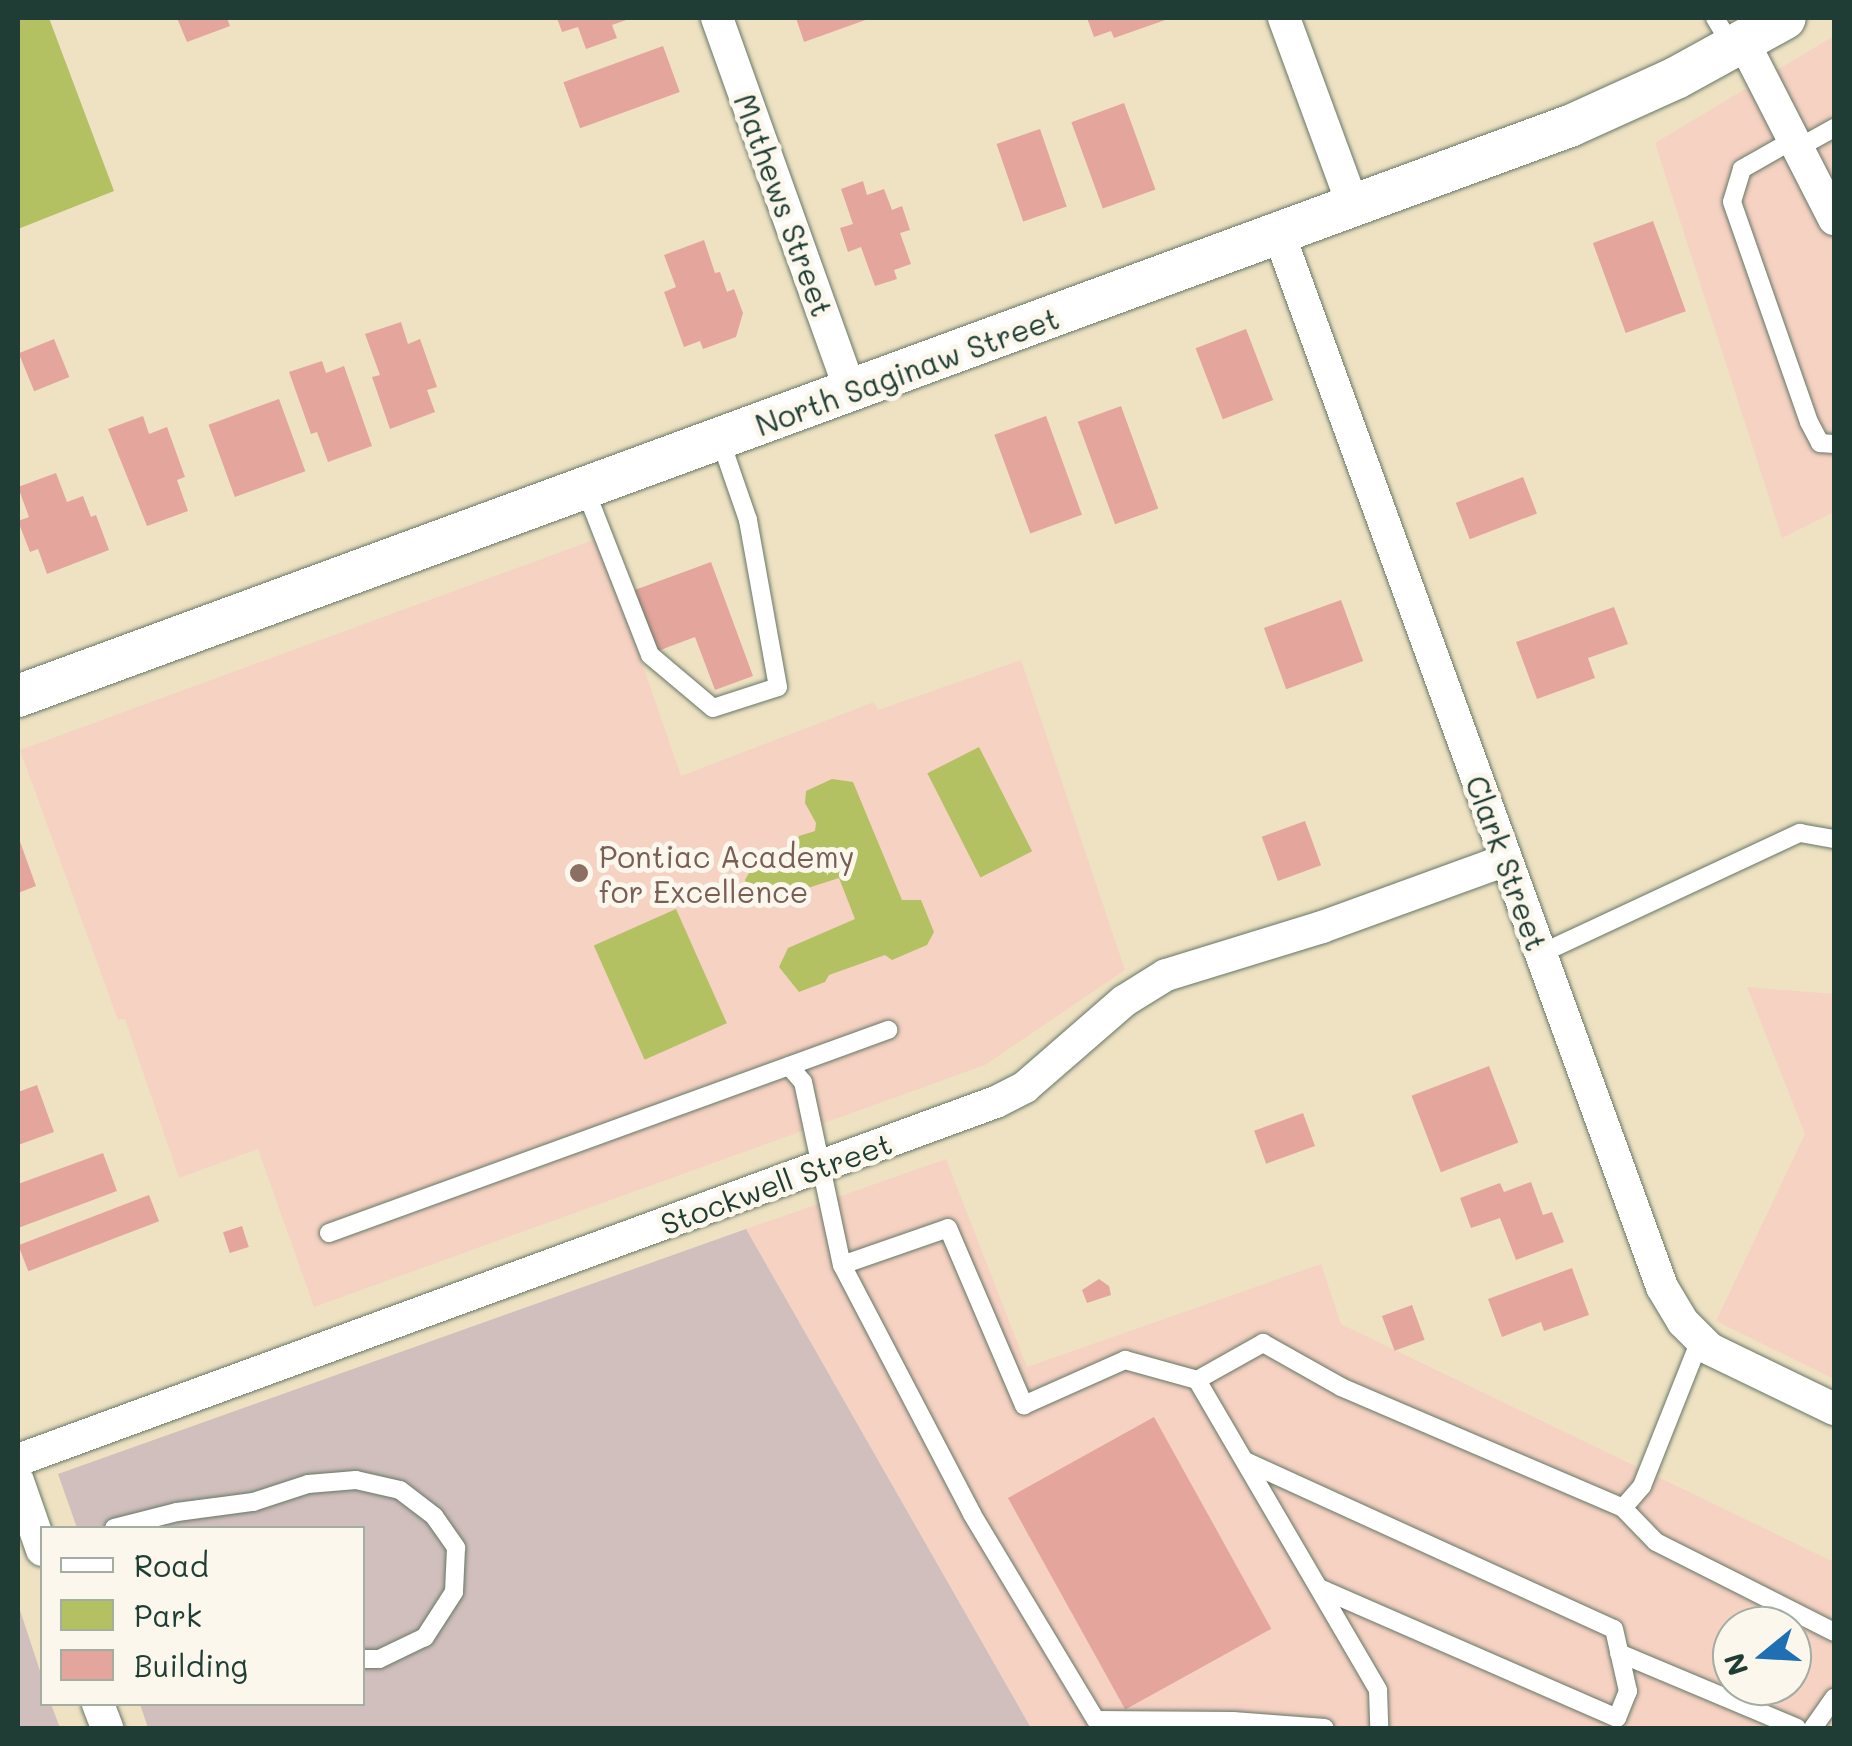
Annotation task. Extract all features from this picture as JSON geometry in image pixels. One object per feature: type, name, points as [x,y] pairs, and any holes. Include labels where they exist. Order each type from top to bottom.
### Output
[{"type":"street","name":"Mathews Street","points":[[716,18],[851,392]]},
{"type":"street","points":[[1284,18],[1353,206]]},
{"type":"street","name":"North Saginaw Street","points":[[18,696],[1624,104],[1730,36],[1785,18]]},
{"type":"street","points":[[1730,36],[1796,144],[1834,219]]},
{"type":"street","name":"Clark Street","points":[[1279,234],[1662,1287],[1700,1340],[1720,1356],[1834,1408]]},
{"type":"street","name":"Stockwell Street","points":[[18,1460],[1010,1095],[1124,1001],[1166,975],[1338,922],[1506,860]]},
{"type":"street","points":[[18,1480],[40,1543]]},
{"type":"lane","points":[[1834,128],[1742,170],[1732,202],[1810,422],[1820,443],[1834,444]]},
{"type":"lane","points":[[584,489],[650,656],[714,708],[778,687],[748,520],[720,440]]},
{"type":"lane","points":[[1540,954],[1800,833],[1834,838]]},
{"type":"lane","points":[[329,1234],[888,1030]]},
{"type":"lane","points":[[789,1066],[803,1082],[824,1166],[842,1265],[972,1514],[1096,1720],[1325,1728]]},
{"type":"lane","points":[[842,1265],[948,1228],[1024,1405],[1125,1360],[1197,1380],[1378,1690],[1379,1728]]},
{"type":"lane","points":[[1624,1508],[1642,1486],[1700,1340]]},
{"type":"lane","points":[[1197,1380],[1263,1343],[1341,1387],[1624,1508],[1656,1542],[1834,1632]]},
{"type":"lane","points":[[1244,1461],[1614,1630],[1628,1691],[1616,1723],[1318,1588]]},
{"type":"lane","points":[[122,1526],[177,1512],[253,1502],[308,1484],[356,1480],[400,1490],[434,1516],[456,1548],[454,1592],[425,1637],[378,1659],[365,1659]]},
{"type":"lane","points":[[177,1512],[194,1526]]},
{"type":"lane","points":[[1620,1653],[1797,1728]]},
{"type":"lane","points":[[1813,1728],[1834,1698]]},
{"type":"shaded area","points":[[1834,36],[1834,512],[1782,538],[1655,143]]},
{"type":"shaded area","name":"Pontiac Academy for Excellence","points":[[599,538],[681,776],[874,702],[878,710],[1021,660],[1125,970],[985,1065],[314,1307],[258,1149],[179,1178],[125,1019],[118,1020],[20,750]]},
{"type":"shaded area","points":[[1747,987],[1834,994],[1834,1379],[1716,1321],[1805,1134]]},
{"type":"shaded area","points":[[946,1159],[1027,1367],[1321,1264],[1341,1324],[1834,1562],[1834,1728],[1031,1728],[746,1229]]},
{"type":"shaded area","points":[[746,1229],[1031,1728],[148,1728],[141,1706],[365,1706],[365,1526],[76,1526],[58,1474]]},
{"type":"shaded area","points":[[18,1604],[40,1671],[40,1706],[52,1706],[60,1728],[18,1728]]},
{"type":"green space","points":[[18,18],[49,18],[114,191],[18,229]]},
{"type":"green space","points":[[979,747],[1032,851],[980,878],[927,773]]},
{"type":"green space","points":[[832,779],[853,782],[902,900],[921,900],[934,932],[927,945],[892,960],[885,955],[829,975],[825,982],[799,992],[779,967],[788,948],[855,919],[839,878],[761,903],[750,894],[745,880],[757,859],[794,847],[799,836],[815,831],[816,823],[805,803],[806,791]]},
{"type":"green space","points":[[676,909],[727,1023],[645,1060],[594,946]]},
{"type":"building","points":[[177,18],[227,18],[230,26],[187,42]]},
{"type":"building","points":[[557,18],[632,18],[612,25],[617,38],[586,49],[578,27],[562,32]]},
{"type":"building","points":[[796,18],[871,18],[804,42]]},
{"type":"building","points":[[1087,18],[1171,18],[1114,38],[1111,31],[1094,37]]},
{"type":"building","points":[[663,46],[680,92],[580,128],[563,82]]},
{"type":"building","points":[[1124,103],[1155,189],[1103,209],[1071,122]]},
{"type":"building","points":[[1040,129],[1067,207],[1023,222],[997,144]]},
{"type":"building","points":[[863,181],[867,195],[884,189],[892,210],[902,206],[910,230],[900,233],[911,264],[894,270],[897,279],[875,286],[861,247],[848,252],[840,228],[853,224],[841,189]]},
{"type":"building","points":[[1653,221],[1686,311],[1626,333],[1593,243]]},
{"type":"building","points":[[704,240],[715,273],[720,272],[727,292],[734,289],[743,313],[736,337],[703,349],[700,341],[684,347],[664,292],[676,287],[664,255]]},
{"type":"building","points":[[401,322],[408,344],[420,339],[437,387],[427,390],[435,412],[390,429],[372,377],[380,375],[365,334]]},
{"type":"building","points":[[1246,329],[1273,400],[1223,419],[1196,348]]},
{"type":"building","points":[[54,339],[69,377],[34,391],[19,353]]},
{"type":"building","points":[[322,361],[326,373],[344,366],[372,446],[328,462],[317,432],[311,434],[289,372]]},
{"type":"building","points":[[279,399],[305,471],[235,497],[209,425]]},
{"type":"building","points":[[1121,406],[1158,508],[1115,524],[1078,422]]},
{"type":"building","points":[[143,416],[149,434],[167,427],[185,477],[177,480],[188,511],[147,526],[108,429]]},
{"type":"building","points":[[1046,416],[1082,515],[1030,533],[994,435]]},
{"type":"building","points":[[56,473],[67,502],[83,496],[91,517],[96,515],[109,550],[47,574],[38,549],[30,552],[18,521],[29,517],[18,487]]},
{"type":"building","points":[[1523,477],[1537,513],[1470,539],[1456,503]]},
{"type":"building","points":[[711,562],[753,676],[715,690],[695,637],[655,652],[632,591]]},
{"type":"building","points":[[1341,600],[1363,661],[1286,689],[1264,628]]},
{"type":"building","points":[[1614,607],[1628,644],[1588,658],[1595,678],[1537,699],[1516,642]]},
{"type":"building","points":[[1305,821],[1321,865],[1278,881],[1262,837]]},
{"type":"building","points":[[18,836],[36,886],[18,893]]},
{"type":"building","points":[[1489,1066],[1518,1143],[1441,1172],[1412,1096]]},
{"type":"building","points":[[37,1085],[54,1132],[18,1145],[18,1092]]},
{"type":"building","points":[[1303,1113],[1315,1146],[1266,1164],[1254,1131]]},
{"type":"building","points":[[103,1153],[117,1191],[18,1228],[18,1184]]},
{"type":"building","points":[[1531,1182],[1543,1215],[1552,1212],[1564,1242],[1516,1260],[1500,1218],[1471,1228],[1460,1198],[1500,1183],[1504,1192]]},
{"type":"building","points":[[149,1195],[159,1221],[28,1271],[18,1245]]},
{"type":"building","points":[[242,1226],[249,1247],[230,1253],[223,1232]]},
{"type":"building","points":[[1572,1268],[1589,1315],[1544,1331],[1541,1322],[1502,1337],[1488,1299]]},
{"type":"building","points":[[1099,1279],[1109,1286],[1111,1295],[1087,1303],[1082,1290]]},
{"type":"building","points":[[1412,1305],[1425,1340],[1395,1351],[1382,1316]]},
{"type":"building","points":[[1154,1417],[1271,1629],[1125,1710],[1008,1498]]},
{"type":"place","name":"Pontiac Academy for Excellence","points":[[579,873]]}]
